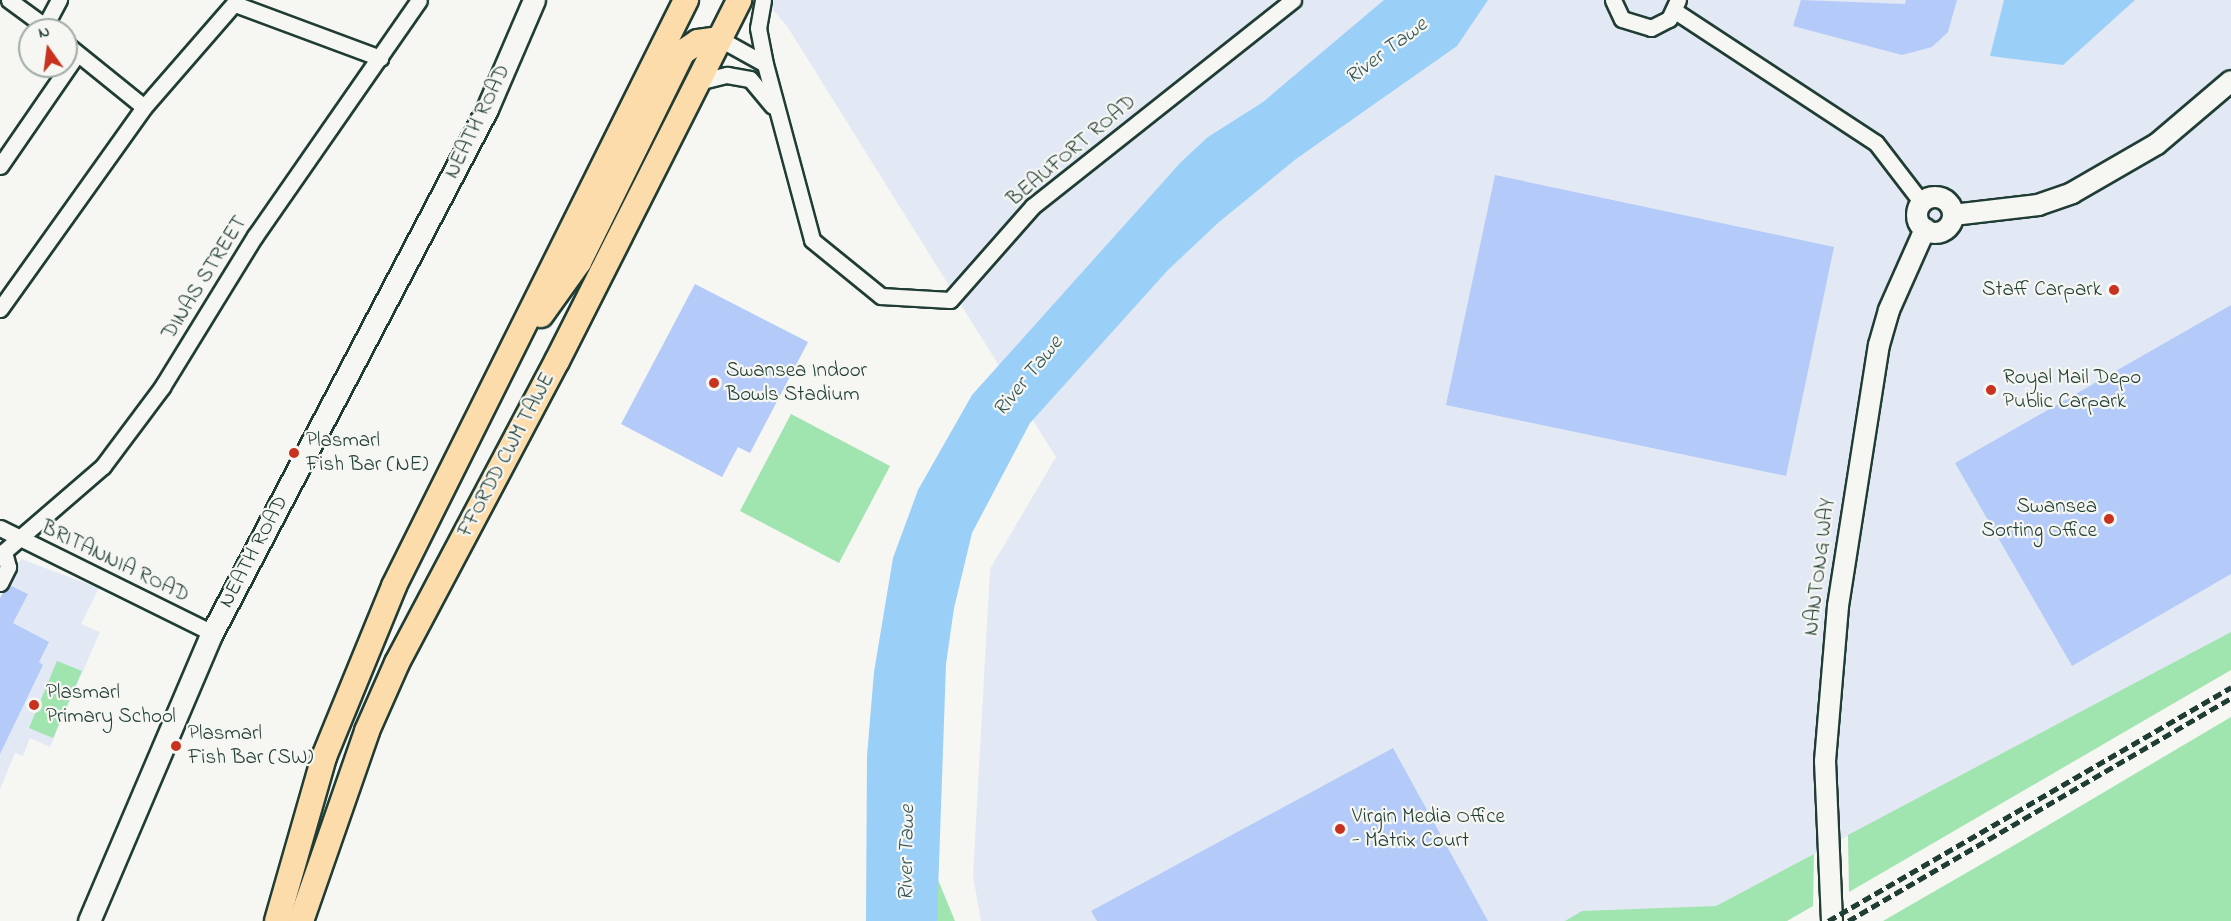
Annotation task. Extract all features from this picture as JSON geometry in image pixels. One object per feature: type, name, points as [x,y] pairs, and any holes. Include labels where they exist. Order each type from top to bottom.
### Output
[{"type":"main road","name":"NEATH ROAD","points":[[89,921],[212,633],[488,110],[534,0]]},
{"type":"main road","name":"FFORDD CWM TAWE","points":[[277,921],[324,757],[353,680],[495,381],[686,0]]},
{"type":"main road","name":"FFORDD CWM TAWE","points":[[301,921],[367,731],[397,663],[739,0]]},
{"type":"main road","points":[[495,381],[579,262],[683,52],[698,42],[720,39]]},
{"type":"street","points":[[0,11],[8,0],[33,18]]},
{"type":"street","points":[[51,18],[59,0]]},
{"type":"street","name":"DINAS STREET","points":[[2,554],[22,540],[103,466],[155,396],[255,236],[419,0]]},
{"type":"street","name":"BEAUFORT ROAD","points":[[763,0],[758,28],[765,64],[812,240],[881,296],[950,300],[1033,206],[1293,0]]},
{"type":"street","points":[[1613,0],[1622,19],[1640,28],[1660,25],[1677,5],[1876,143],[1922,202],[1942,198],[1953,215]]},
{"type":"street","points":[[0,309],[144,107],[236,2],[380,58]]},
{"type":"street","points":[[720,39],[765,64]]},
{"type":"street","points":[[78,54],[144,107]]},
{"type":"street","name":"BEAUFORT ROAD","points":[[698,82],[727,75],[750,79],[777,110]]},
{"type":"street","points":[[0,166],[54,78]]},
{"type":"street","points":[[1924,229],[1941,232],[1953,215],[2038,204],[2072,193],[2157,144],[2231,81]]},
{"type":"street","name":"NANTONG WAY","points":[[1832,921],[1825,761],[1838,606],[1879,345],[1888,310],[1924,229],[1918,219],[1922,202]]},
{"type":"street","name":"BRITANNIA ROAD","points":[[0,528],[212,633]]},
{"type":"street","points":[[0,583],[8,567],[2,554]]},
{"type":"shaded area","points":[[765,0],[2231,0],[2231,632],[1716,906],[1585,921],[981,921],[973,876],[990,569],[1056,457],[787,26]]},
{"type":"shaded area","name":"Plasmarl Primary School","points":[[21,559],[99,588],[81,624],[100,632],[50,747],[30,738],[23,756],[15,753],[0,789],[0,598]]},
{"type":"green space","points":[[791,414],[890,466],[839,563],[740,511]]},
{"type":"green space","points":[[2231,632],[2231,670],[1849,892],[1848,835]]},
{"type":"green space","points":[[57,661],[82,671],[53,738],[29,728]]},
{"type":"green space","points":[[2231,717],[2231,921],[1883,921],[2018,843]]},
{"type":"green space","points":[[1814,854],[1813,906],[1787,921],[1565,921],[1582,911],[1716,906]]},
{"type":"green space","points":[[936,875],[955,921],[937,921]]},
{"type":"water","name":"River Tawe","points":[[1384,0],[1488,0],[1457,46],[1296,159],[1219,222],[1168,270],[1030,423],[972,533],[954,608],[946,664],[937,921],[866,921],[867,756],[874,672],[893,558],[918,490],[972,395],[1181,162],[1208,137],[1263,102]]},
{"type":"water","points":[[2004,0],[2135,0],[2063,65],[1990,56]]},
{"type":"building","points":[[1801,0],[1905,4],[1906,0],[1957,0],[1948,32],[1932,47],[1902,55],[1793,26]]},
{"type":"building","points":[[1495,175],[1834,247],[1786,476],[1446,405]]},
{"type":"building","name":"Swansea Indoor Bowls Stadium","points":[[695,284],[808,342],[750,453],[738,447],[722,477],[621,424]]},
{"type":"building","name":"Swansea Sorting Office","points":[[2231,305],[2231,574],[2072,666],[1955,463]]},
{"type":"building","points":[[7,584],[28,594],[13,623],[49,642],[39,662],[43,665],[0,754],[0,598]]},
{"type":"building","name":"Virgin Media Office - Matrix Court","points":[[1393,748],[1488,921],[1097,921],[1091,911]]},
{"type":"railway","points":[[1828,921],[2231,687]]},
{"type":"railway","points":[[1848,921],[2231,698]]},
{"type":"place","name":"Staff Carpark","points":[[2114,290]]},
{"type":"place","name":"Swansea Indoor Bowls Stadium","points":[[714,383]]},
{"type":"place","name":"Royal Mail Depo Public Carpark","points":[[1991,390]]},
{"type":"place","name":"Plasmarl Fish Bar (NE)","points":[[294,453]]},
{"type":"place","name":"Swansea Sorting Office","points":[[2109,519]]},
{"type":"place","name":"Plasmarl Primary School","points":[[34,705]]},
{"type":"place","name":"Plasmarl Fish Bar (SW)","points":[[176,746]]},
{"type":"place","name":"Virgin Media Office - Matrix Court","points":[[1340,829]]}]
